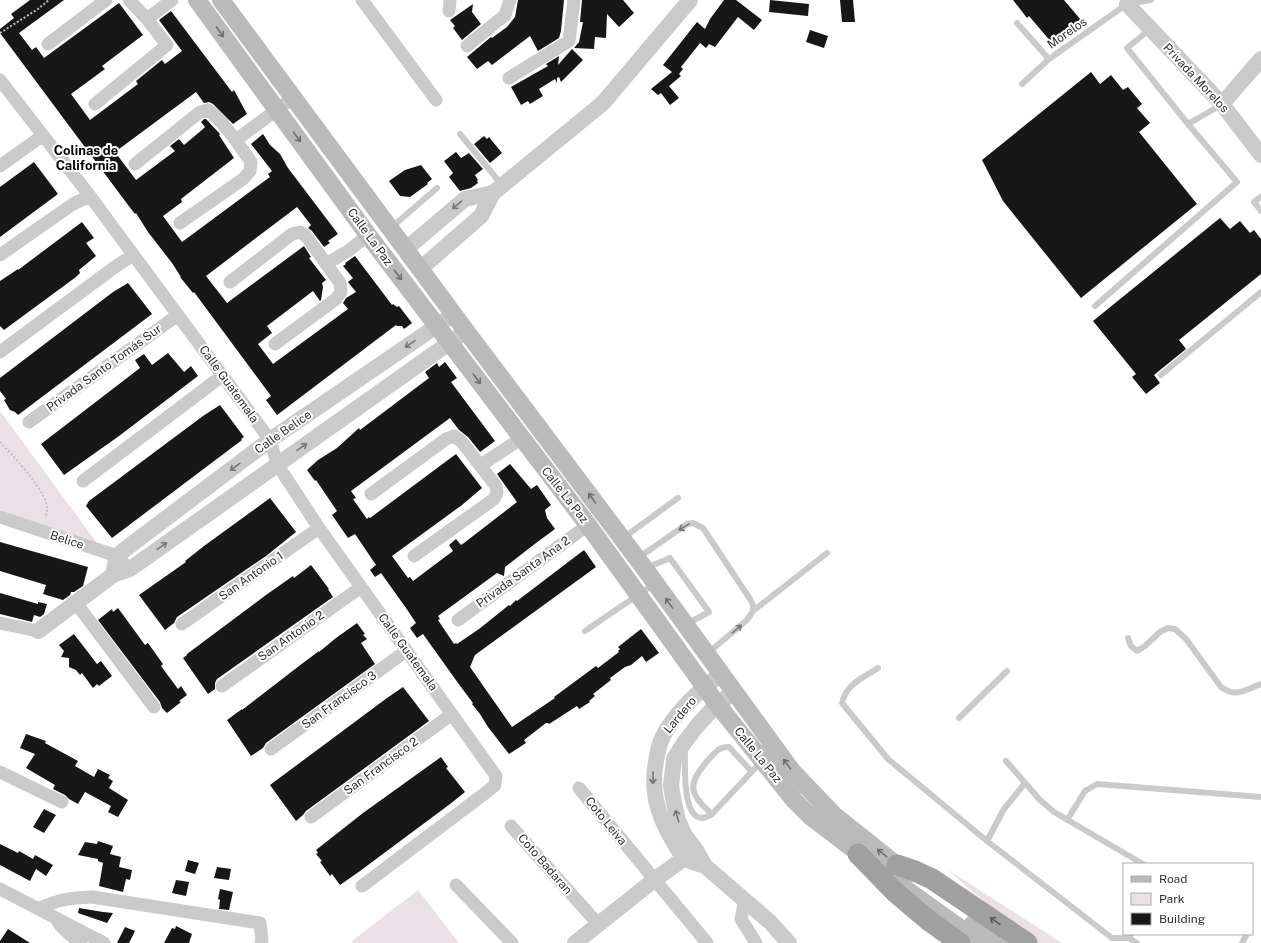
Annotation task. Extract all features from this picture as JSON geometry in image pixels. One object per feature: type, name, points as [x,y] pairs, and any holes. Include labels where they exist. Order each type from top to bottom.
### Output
[{"type":"highway","points":[[858,854],[895,892],[928,920],[960,943]]},
{"type":"highway","points":[[897,864],[932,879],[1027,943]]},
{"type":"main road","name":"Calle La Paz","points":[[197,0],[368,235],[588,525],[706,686],[757,766],[810,816],[858,854],[998,943]]},
{"type":"main road","name":"Calle La Paz","points":[[222,0],[466,331],[641,564],[792,771],[834,815],[897,864],[942,908],[981,943]]},
{"type":"street","points":[[48,44],[106,0]]},
{"type":"street","points":[[95,104],[166,45],[147,19],[130,0]]},
{"type":"street","points":[[147,19],[172,0]]},
{"type":"street","points":[[362,0],[436,100]]},
{"type":"street","points":[[467,46],[505,15],[510,0]]},
{"type":"street","points":[[509,78],[569,40],[574,0]]},
{"type":"street","points":[[420,269],[481,216],[498,189],[604,103],[690,0]]},
{"type":"street","name":"Privada Morelos","points":[[1128,4],[1222,104],[1261,155]]},
{"type":"street","points":[[1222,104],[1261,59]]},
{"type":"street","name":"Calle Guatemala","points":[[0,80],[90,196],[270,440],[278,464],[319,528],[496,776],[496,785],[362,886]]},
{"type":"street","points":[[236,140],[294,97]]},
{"type":"street","points":[[136,164],[200,112],[208,110],[236,140],[251,162],[250,171],[242,179],[180,224]]},
{"type":"street","points":[[0,166],[42,136]]},
{"type":"street","points":[[406,249],[465,198],[498,189]]},
{"type":"street","points":[[0,255],[73,204],[90,196]]},
{"type":"street","points":[[230,282],[292,234],[300,232],[306,236],[340,283],[341,292],[336,299],[275,344]]},
{"type":"street","points":[[326,264],[348,251],[368,235]]},
{"type":"street","points":[[0,352],[119,264],[134,255]]},
{"type":"street","name":"Privada Santo Tomás Sur","points":[[29,422],[178,314]]},
{"type":"street","name":"Calle Belice","points":[[117,556],[270,440],[454,314]]},
{"type":"street","name":"Calle Belice","points":[[38,631],[113,575],[130,568],[466,331]]},
{"type":"street","points":[[83,481],[222,376]]},
{"type":"street","points":[[371,494],[446,439],[454,436],[462,442],[496,486],[497,493],[494,499],[414,556]]},
{"type":"street","points":[[481,465],[522,438]]},
{"type":"street","name":"Belice","points":[[0,517],[117,556],[130,568]]},
{"type":"street","name":"Privada Santa Ana 2","points":[[458,620],[588,525]]},
{"type":"street","name":"San Antonio 1","points":[[182,624],[319,528]]},
{"type":"street","points":[[113,575],[117,556]]},
{"type":"street","name":"San Antonio 2","points":[[222,686],[361,587]]},
{"type":"street","points":[[76,603],[154,707]]},
{"type":"street","points":[[0,623],[38,631]]},
{"type":"street","name":"San Francisco 3","points":[[271,749],[406,651]]},
{"type":"street","name":"Lardero","points":[[690,854],[666,830],[657,808],[653,785],[653,772],[657,752],[669,725],[706,686],[721,674]]},
{"type":"street","points":[[735,692],[717,704],[684,742],[674,759],[671,786],[674,803],[678,820],[690,854],[770,922],[789,943]]},
{"type":"street","name":"San Francisco 2","points":[[311,817],[452,714]]},
{"type":"street","points":[[657,752],[674,759]]},
{"type":"street","points":[[0,772],[62,802]]},
{"type":"street","name":"Coto Leiva","points":[[579,788],[654,880],[708,943]]},
{"type":"street","name":"Coto Badaran","points":[[511,826],[598,924]]},
{"type":"street","points":[[575,943],[654,880],[690,854]]},
{"type":"street","points":[[456,885],[512,943]]},
{"type":"street","points":[[0,889],[40,908],[104,943]]},
{"type":"street","points":[[40,908],[70,898],[92,897],[260,923],[261,943]]},
{"type":"street","points":[[745,900],[741,919],[756,943]]},
{"type":"street","points":[[55,917],[62,928],[81,943]]},
{"type":"lane","points":[[1128,4],[1151,0]]},
{"type":"lane","name":"Morelos","points":[[1022,84],[1049,59],[1128,4]]},
{"type":"lane","points":[[1017,23],[1049,59]]},
{"type":"lane","points":[[1095,306],[1237,182],[1127,48],[1150,28]]},
{"type":"lane","points":[[1188,124],[1222,104]]},
{"type":"lane","points":[[460,134],[498,189]]},
{"type":"lane","points":[[390,228],[437,188]]},
{"type":"lane","points":[[1261,197],[1254,202],[1261,211]]},
{"type":"lane","points":[[1161,374],[1261,292]]},
{"type":"lane","points":[[622,539],[678,498]]},
{"type":"lane","points":[[641,564],[687,524],[693,522],[703,528],[750,599],[753,611]]},
{"type":"lane","points":[[707,654],[747,620],[753,611],[827,553]]},
{"type":"lane","points":[[641,564],[670,558],[709,612],[685,625]]},
{"type":"lane","points":[[585,631],[655,583]]},
{"type":"lane","points":[[1128,638],[1131,646],[1137,651],[1145,646],[1160,632],[1168,628],[1175,629],[1186,638],[1221,687],[1227,692],[1236,694],[1261,684]]},
{"type":"lane","points":[[878,668],[848,688],[843,696],[842,703],[888,759],[986,841],[1112,938],[1130,936],[1138,943]]},
{"type":"lane","points":[[958,718],[1008,671]]},
{"type":"lane","points":[[684,742],[689,806],[693,815],[699,817],[707,818],[712,814],[757,766],[729,747],[722,747],[717,750],[697,772],[692,785],[696,799],[712,814]]},
{"type":"lane","points":[[1006,761],[1040,800],[1054,812],[1142,863]]},
{"type":"lane","points":[[986,841],[1004,809],[1025,783]]},
{"type":"lane","points":[[1068,820],[1085,791],[1097,784],[1261,798]]},
{"type":"path","points":[[0,33],[38,9],[48,0]]},
{"type":"path","points":[[0,442],[30,477],[46,501],[47,511],[42,531]]},
{"type":"green space","points":[[0,411],[97,543],[0,510]]},
{"type":"green space","points":[[947,869],[1062,943],[1033,943]]},
{"type":"green space","points":[[418,890],[459,943],[353,943],[352,941]]},
{"type":"building","points":[[30,0],[64,0],[19,33],[32,50],[36,47],[44,58],[119,3],[143,35],[102,66],[105,69],[71,94],[90,120],[138,84],[136,81],[162,60],[165,64],[182,51],[159,20],[171,11],[232,92],[234,90],[247,114],[233,124],[213,104],[209,102],[204,103],[196,92],[115,152],[136,180],[175,151],[170,146],[179,139],[184,145],[203,129],[205,127],[201,122],[204,119],[206,119],[220,134],[219,135],[234,158],[181,199],[182,202],[163,216],[182,242],[270,177],[268,174],[272,171],[251,144],[263,134],[270,145],[280,154],[288,168],[338,234],[328,241],[330,243],[324,247],[308,228],[311,225],[297,207],[206,276],[227,303],[304,246],[311,257],[309,258],[326,280],[322,283],[323,287],[321,300],[320,301],[313,291],[267,326],[272,333],[258,344],[273,364],[348,309],[343,303],[346,298],[356,292],[348,282],[353,278],[343,266],[355,256],[392,305],[393,304],[397,307],[399,306],[412,323],[404,329],[402,326],[396,325],[277,415],[266,400],[271,396],[194,292],[193,293],[180,277],[172,263],[148,232],[136,213],[135,214],[128,205],[0,33],[0,29],[14,18],[11,14]]},
{"type":"building","points":[[518,0],[564,0],[559,38],[538,51],[530,36],[492,65],[488,61],[477,69],[467,57],[491,37],[492,38],[507,27],[515,17]]},
{"type":"building","points":[[582,0],[623,0],[634,13],[619,27],[607,14],[606,38],[595,37],[594,49],[574,48],[579,42],[583,22],[580,22]]},
{"type":"building","points":[[724,0],[736,0],[762,20],[754,30],[738,17],[715,47],[709,44],[706,48],[700,43],[681,67],[683,69],[679,74],[681,76],[669,86],[679,98],[670,105],[661,93],[658,95],[651,89],[672,72],[663,65],[697,22],[705,29],[710,19]]},
{"type":"building","points":[[770,0],[809,4],[808,16],[769,12]]},
{"type":"building","points":[[840,0],[853,0],[855,22],[842,22]]},
{"type":"building","points":[[1013,0],[1064,0],[1081,20],[1052,43],[1029,16],[1027,18]]},
{"type":"building","points":[[473,4],[472,12],[481,24],[462,40],[453,28],[455,26],[450,20]]},
{"type":"building","points":[[810,30],[828,36],[824,48],[806,42]]},
{"type":"building","points":[[572,49],[583,60],[561,82],[559,77],[557,78],[557,83],[555,79],[539,89],[543,96],[530,104],[528,101],[521,105],[511,87],[548,66],[546,64],[559,56],[558,65]]},
{"type":"building","points":[[1091,72],[1100,84],[1111,75],[1123,90],[1128,87],[1142,104],[1137,108],[1150,123],[1139,132],[1197,204],[1081,298],[1003,201],[982,160]]},
{"type":"building","points":[[484,136],[487,139],[489,137],[502,153],[490,163],[474,144]]},
{"type":"building","points":[[456,152],[461,158],[469,153],[483,169],[475,175],[478,183],[471,188],[460,191],[449,177],[453,173],[444,161]]},
{"type":"building","points":[[34,162],[58,194],[0,237],[0,187]]},
{"type":"building","points":[[421,165],[432,179],[427,183],[428,184],[410,197],[400,196],[389,181],[405,170]]},
{"type":"building","points":[[1220,218],[1230,229],[1240,221],[1250,233],[1254,230],[1261,239],[1261,274],[1179,340],[1186,349],[1154,375],[1160,383],[1146,394],[1132,377],[1136,374],[1093,321]]},
{"type":"building","points":[[82,222],[94,238],[86,243],[96,256],[79,270],[80,273],[76,277],[4,330],[0,326],[0,281],[18,270]]},
{"type":"building","points":[[128,283],[152,314],[18,415],[10,410],[4,400],[6,399],[0,391],[0,378],[113,292]]},
{"type":"building","points":[[168,353],[184,372],[191,366],[198,376],[119,436],[64,475],[41,444],[140,368],[135,360],[144,354],[152,365]]},
{"type":"building","points":[[445,362],[457,378],[451,382],[495,441],[480,452],[450,418],[351,491],[356,498],[353,499],[367,519],[369,517],[370,518],[456,454],[482,488],[462,505],[392,556],[408,578],[410,577],[413,581],[453,551],[449,545],[456,539],[461,545],[517,502],[497,474],[510,464],[531,489],[537,485],[551,505],[545,510],[547,518],[555,529],[505,567],[504,576],[497,573],[438,616],[440,619],[438,620],[454,644],[457,644],[479,629],[584,550],[596,567],[475,655],[470,667],[512,727],[555,698],[554,697],[596,666],[598,668],[619,652],[618,651],[620,649],[618,647],[641,629],[659,653],[646,662],[642,656],[631,665],[625,667],[610,678],[611,680],[593,694],[595,696],[589,701],[590,702],[579,709],[577,706],[549,724],[546,723],[524,740],[526,743],[509,754],[488,727],[472,704],[473,703],[423,634],[417,638],[410,628],[416,623],[381,573],[375,577],[370,570],[376,565],[355,534],[348,538],[332,515],[337,511],[316,480],[315,481],[307,470],[318,460],[337,448],[359,428],[360,430],[429,378],[425,372],[437,363],[439,367]]},
{"type":"building","points":[[220,405],[244,437],[241,439],[242,440],[112,538],[86,506],[89,501]]},
{"type":"building","points":[[270,498],[296,532],[266,556],[177,617],[174,623],[165,630],[139,595],[186,562],[185,561],[204,546]]},
{"type":"building","points":[[0,542],[88,567],[83,586],[74,592],[71,592],[70,595],[63,600],[43,594],[46,585],[0,571]]},
{"type":"building","points":[[311,565],[329,589],[333,597],[217,679],[215,689],[208,694],[183,658],[266,595],[293,576],[294,578]]},
{"type":"building","points":[[0,593],[38,604],[38,602],[47,604],[44,614],[40,617],[34,615],[32,622],[0,614]]},
{"type":"building","points":[[118,608],[145,645],[148,643],[163,664],[161,666],[178,689],[181,686],[187,695],[167,713],[98,620],[112,609],[113,612]]},
{"type":"building","points":[[357,623],[365,634],[363,635],[367,639],[361,643],[375,664],[266,743],[263,748],[251,756],[227,720]]},
{"type":"building","points":[[74,634],[97,664],[101,661],[112,676],[99,686],[97,684],[93,688],[82,673],[80,675],[76,670],[69,667],[69,658],[61,657],[64,651],[59,645]]},
{"type":"building","points":[[403,687],[429,721],[306,811],[296,821],[270,785]]},
{"type":"building","points":[[26,734],[46,741],[45,743],[78,761],[75,766],[94,777],[98,769],[110,775],[108,778],[113,781],[109,788],[128,800],[118,817],[108,812],[111,806],[85,792],[78,804],[53,789],[55,785],[26,768],[35,754],[20,748]]},
{"type":"building","points":[[441,757],[448,767],[446,768],[465,792],[340,885],[332,874],[330,876],[320,862],[322,861],[316,854],[318,853],[316,850],[363,813]]},
{"type":"building","points":[[44,809],[56,815],[44,833],[33,827]]},
{"type":"building","points":[[98,841],[113,846],[110,854],[121,857],[119,867],[132,870],[130,880],[126,879],[123,892],[99,886],[103,863],[98,861],[98,859],[78,855],[85,842],[97,844]]},
{"type":"building","points":[[0,844],[18,853],[19,851],[33,859],[35,855],[53,865],[46,876],[36,869],[30,881],[0,865]]},
{"type":"building","points":[[188,860],[199,863],[195,874],[185,871]]},
{"type":"building","points":[[217,867],[231,869],[229,880],[214,878]]},
{"type":"building","points":[[176,880],[189,882],[186,896],[172,893]]},
{"type":"building","points":[[220,889],[233,892],[229,910],[219,909],[220,900],[218,899]]},
{"type":"building","points":[[79,908],[113,913],[107,923],[78,913]]},
{"type":"building","points":[[176,926],[192,934],[189,943],[164,943],[172,928],[175,929]]},
{"type":"building","points":[[125,927],[135,931],[129,943],[117,943]]},
{"type":"building","points":[[8,929],[30,943],[0,943]]},
{"type":"district","name":"Colinas de California","points":[[86,158]]}]
